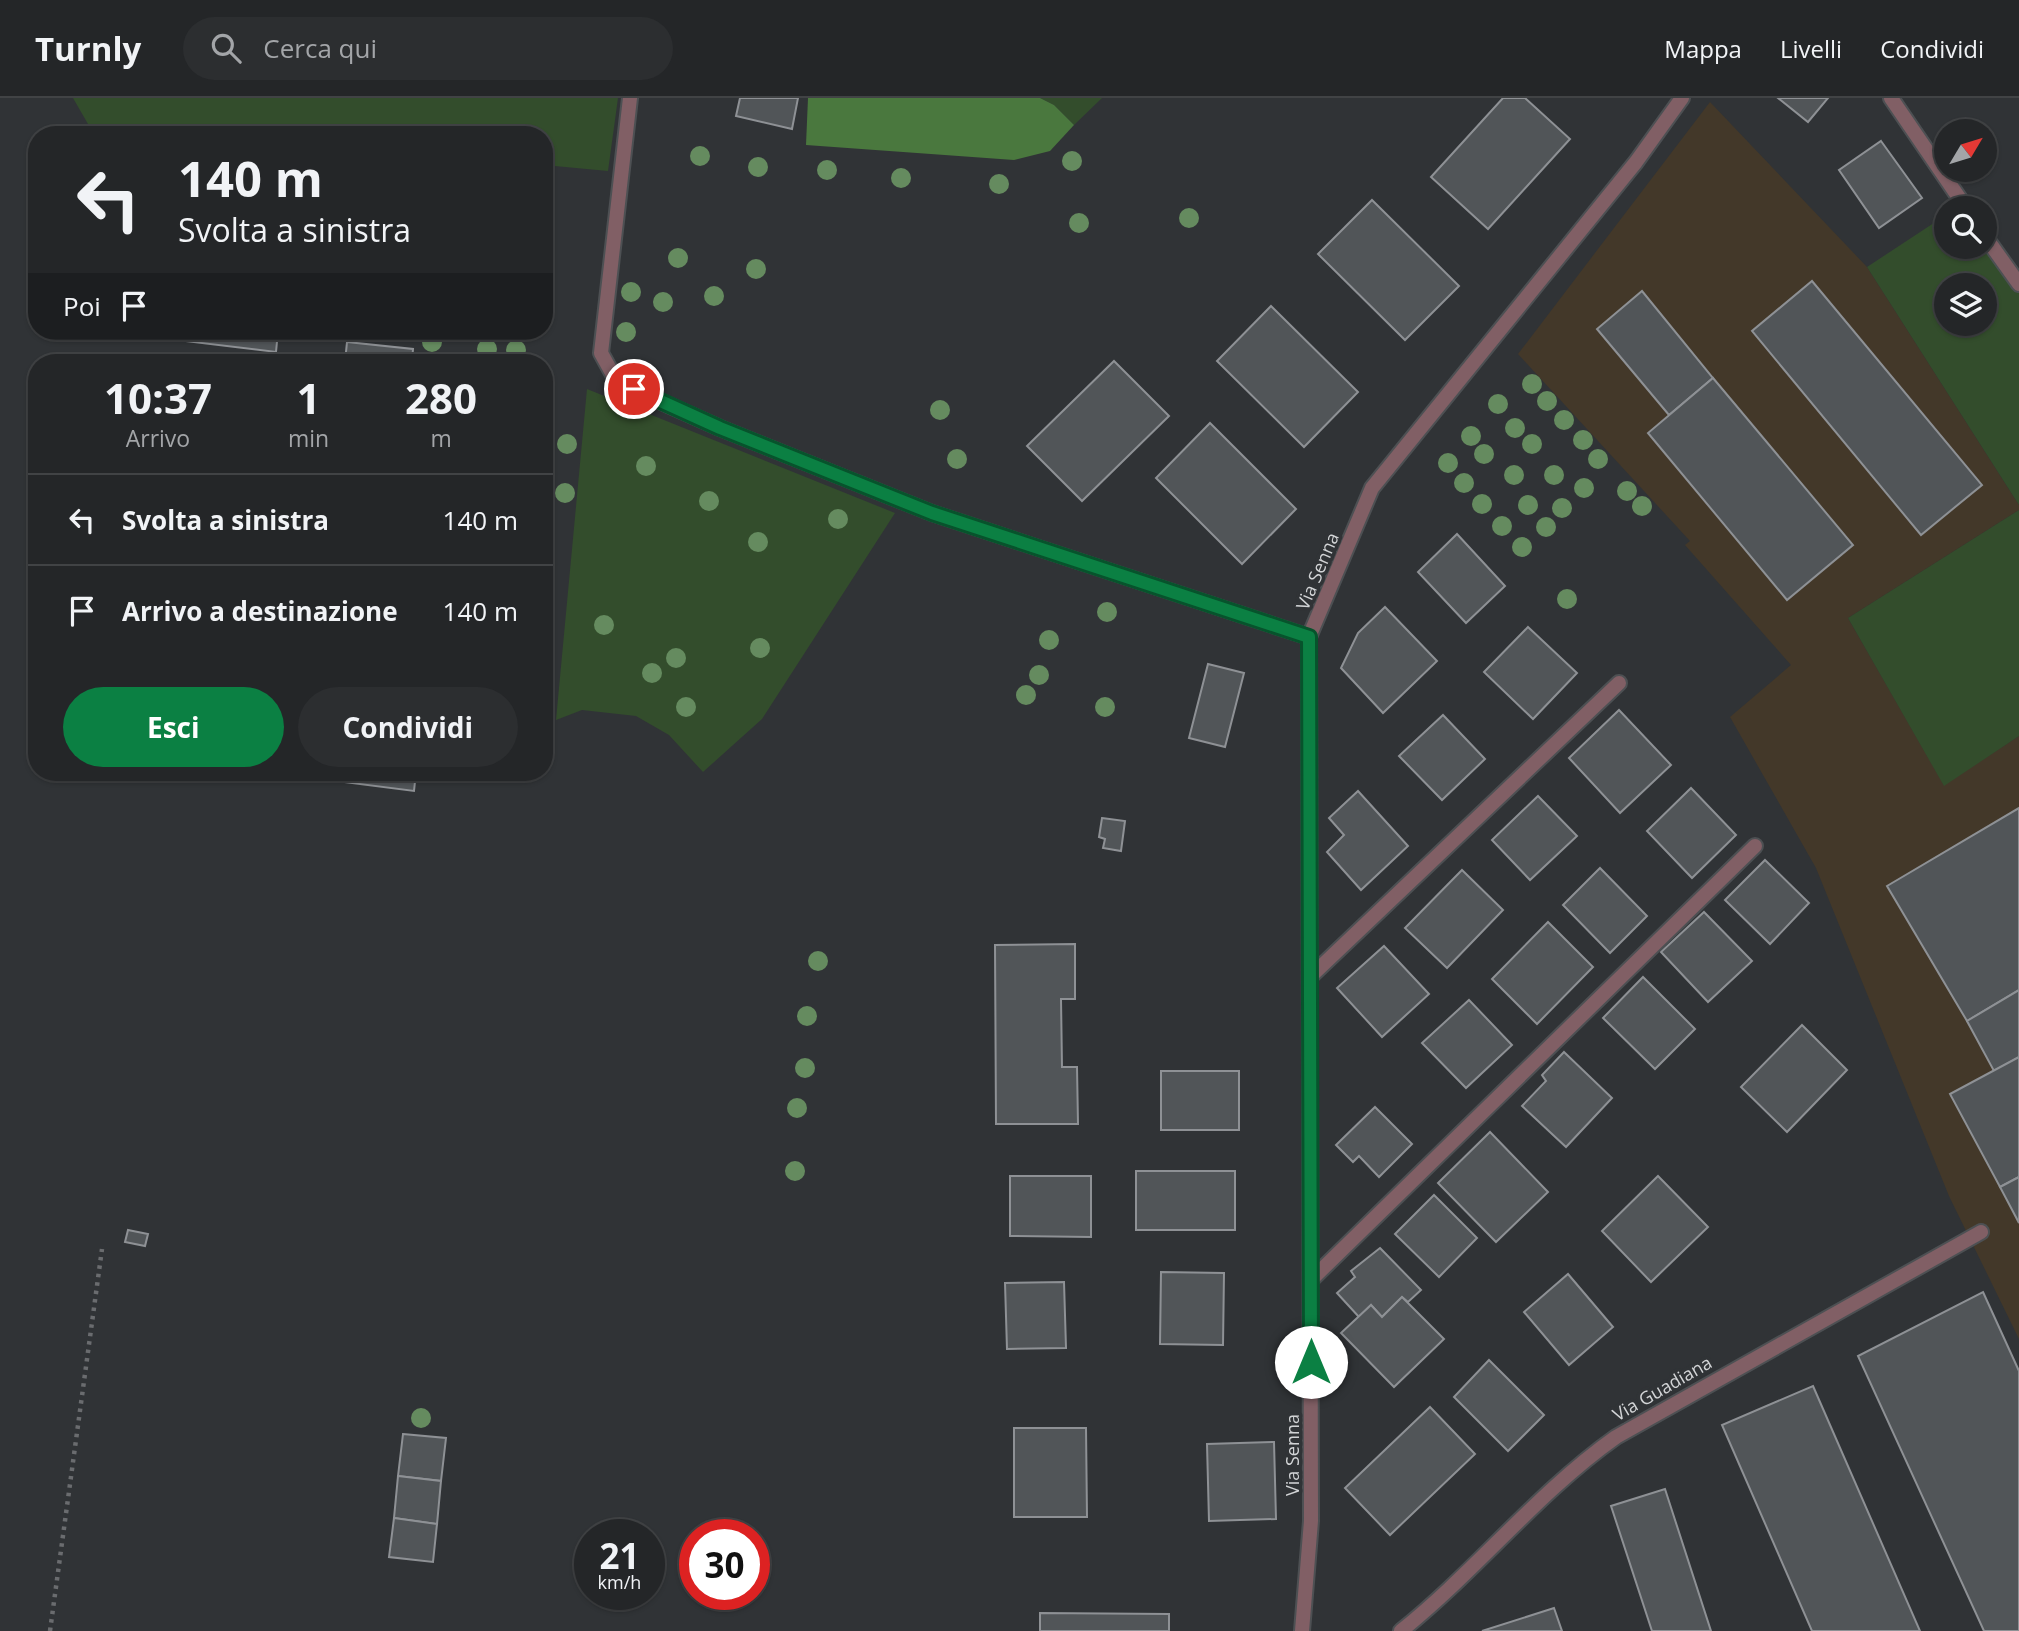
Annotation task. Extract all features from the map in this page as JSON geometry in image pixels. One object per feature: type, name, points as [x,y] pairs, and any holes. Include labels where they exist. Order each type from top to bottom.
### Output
[{"type":"street","points":[[630,98],[601,353],[617,382],[720,428],[932,513],[1309,637]]},
{"type":"street","name":"Via Senna","points":[[1302,1631],[1311,1521],[1309,637],[1372,488],[1636,162],[1682,98]]},
{"type":"street","points":[[1891,98],[1958,196]]},
{"type":"street","points":[[1997,253],[2019,284]]},
{"type":"street","points":[[1310,977],[1619,683]]},
{"type":"street","points":[[1311,1280],[1755,846]]},
{"type":"street","name":"Via Guadiana","points":[[1401,1631],[1469,1572],[1562,1480],[1616,1437],[1981,1231]]},
{"type":"path","points":[[50,1631],[102,1249]]},
{"type":"shaded area","points":[[1710,102],[1867,267],[2019,505],[2019,510],[1848,618],[1944,785],[2019,736],[2019,1339],[1949,1196],[1816,868],[1730,717],[1791,665],[1685,545],[1690,541],[1518,354]]},
{"type":"green space","points":[[73,98],[618,98],[608,171],[553,166],[553,126],[88,124]]},
{"type":"green space","points":[[808,98],[1040,98],[1054,105],[1074,125],[1050,151],[1014,160],[806,145]]},
{"type":"green space","points":[[1040,98],[1102,98],[1074,125],[1054,105]]},
{"type":"green space","points":[[1934,223],[1934,259],[1996,259],[2019,292],[2019,505],[1867,267]]},
{"type":"green space","points":[[587,389],[895,513],[762,719],[703,772],[669,735],[636,716],[582,710],[556,720]]},
{"type":"green space","points":[[2019,510],[2019,736],[1944,786],[1848,618]]},
{"type":"building","points":[[740,98],[798,98],[792,129],[736,116]]},
{"type":"building","points":[[1503,98],[1525,98],[1570,139],[1488,229],[1431,177]]},
{"type":"building","points":[[1778,98],[1828,98],[1808,122]]},
{"type":"building","points":[[1881,141],[1922,198],[1879,228],[1839,170]]},
{"type":"building","points":[[1372,200],[1459,286],[1405,340],[1318,254]]},
{"type":"building","points":[[1812,281],[1982,485],[1921,535],[1752,331]]},
{"type":"building","points":[[1642,291],[1713,378],[1669,415],[1597,329]]},
{"type":"building","points":[[1271,306],[1358,392],[1304,447],[1217,361]]},
{"type":"building","points":[[176,340],[277,340],[276,352]]},
{"type":"building","points":[[347,342],[413,349],[413,354],[346,354]]},
{"type":"building","points":[[1114,361],[1169,416],[1082,501],[1027,446]]},
{"type":"building","points":[[1713,378],[1853,545],[1787,600],[1648,433]]},
{"type":"building","points":[[1210,423],[1296,509],[1242,564],[1156,478]]},
{"type":"building","points":[[1457,534],[1505,586],[1466,623],[1418,572]]},
{"type":"building","points":[[1385,607],[1437,661],[1383,713],[1341,668],[1358,633]]},
{"type":"building","points":[[1528,627],[1577,673],[1533,719],[1484,672]]},
{"type":"building","points":[[1208,664],[1244,673],[1225,747],[1189,738]]},
{"type":"building","points":[[1619,710],[1671,765],[1620,813],[1569,758]]},
{"type":"building","points":[[1443,715],[1485,759],[1442,800],[1399,756]]},
{"type":"building","points":[[336,781],[415,781],[414,791]]},
{"type":"building","points":[[1691,788],[1736,835],[1692,878],[1647,831]]},
{"type":"building","points":[[1358,791],[1408,846],[1361,890],[1327,852],[1344,835],[1329,818]]},
{"type":"building","points":[[1538,796],[1577,836],[1530,880],[1492,840]]},
{"type":"building","points":[[2019,808],[2019,990],[1967,1021],[1887,886]]},
{"type":"building","points":[[1102,818],[1125,821],[1121,851],[1103,848],[1105,839],[1099,837]]},
{"type":"building","points":[[1765,860],[1809,903],[1770,944],[1725,900]]},
{"type":"building","points":[[1600,868],[1647,916],[1610,953],[1563,905]]},
{"type":"building","points":[[1462,870],[1503,910],[1447,968],[1405,928]]},
{"type":"building","points":[[1704,912],[1752,961],[1708,1002],[1661,952]]},
{"type":"building","points":[[1548,922],[1593,967],[1537,1024],[1492,979]]},
{"type":"building","points":[[1075,944],[1075,999],[1061,999],[1062,1067],[1077,1067],[1078,1124],[996,1124],[995,945]]},
{"type":"building","points":[[1384,946],[1429,994],[1382,1037],[1337,988]]},
{"type":"building","points":[[1643,977],[1695,1029],[1655,1069],[1603,1018]]},
{"type":"building","points":[[2019,990],[2019,1057],[1994,1071],[1967,1021]]},
{"type":"building","points":[[1469,1000],[1512,1045],[1466,1088],[1422,1043]]},
{"type":"building","points":[[1802,1025],[1847,1070],[1787,1132],[1741,1087]]},
{"type":"building","points":[[1564,1052],[1612,1098],[1566,1147],[1522,1106],[1546,1081],[1542,1075]]},
{"type":"building","points":[[2019,1057],[2019,1177],[2000,1187],[1950,1094]]},
{"type":"building","points":[[1161,1071],[1239,1071],[1239,1130],[1161,1130]]},
{"type":"building","points":[[1375,1107],[1412,1144],[1379,1177],[1359,1156],[1353,1162],[1336,1145]]},
{"type":"building","points":[[1490,1132],[1548,1192],[1496,1242],[1438,1183]]},
{"type":"building","points":[[1136,1171],[1235,1171],[1235,1230],[1136,1230]]},
{"type":"building","points":[[1010,1176],[1091,1176],[1091,1237],[1010,1236]]},
{"type":"building","points":[[1658,1176],[1708,1227],[1651,1282],[1602,1231]]},
{"type":"building","points":[[2019,1177],[2019,1223],[2000,1187]]},
{"type":"building","points":[[1434,1195],[1477,1238],[1439,1277],[1395,1234]]},
{"type":"building","points":[[128,1230],[148,1234],[145,1246],[125,1242]]},
{"type":"building","points":[[1380,1248],[1421,1290],[1408,1302],[1402,1297],[1382,1317],[1371,1305],[1359,1317],[1337,1293],[1355,1277],[1351,1271]]},
{"type":"building","points":[[1161,1272],[1224,1273],[1223,1345],[1160,1344]]},
{"type":"building","points":[[1568,1274],[1613,1327],[1569,1365],[1524,1312]]},
{"type":"building","points":[[1064,1282],[1066,1348],[1007,1349],[1005,1283]]},
{"type":"building","points":[[1983,1292],[2019,1371],[2019,1631],[1984,1631],[1858,1356]]},
{"type":"building","points":[[1402,1297],[1444,1339],[1394,1387],[1341,1333],[1371,1305],[1382,1317]]},
{"type":"building","points":[[1489,1360],[1544,1415],[1508,1451],[1454,1397]]},
{"type":"building","points":[[1813,1386],[1920,1631],[1812,1631],[1722,1425]]},
{"type":"building","points":[[1430,1407],[1475,1454],[1390,1535],[1345,1488]]},
{"type":"building","points":[[1014,1428],[1086,1428],[1087,1517],[1014,1517]]},
{"type":"building","points":[[403,1434],[446,1438],[441,1481],[398,1476]]},
{"type":"building","points":[[1274,1442],[1276,1519],[1209,1521],[1207,1444]]},
{"type":"building","points":[[398,1476],[441,1481],[437,1524],[394,1518]]},
{"type":"building","points":[[1665,1489],[1711,1631],[1652,1631],[1611,1506]]},
{"type":"building","points":[[394,1518],[437,1524],[433,1562],[389,1557]]},
{"type":"building","points":[[1554,1608],[1562,1631],[1482,1631]]},
{"type":"building","points":[[1040,1613],[1169,1614],[1169,1631],[1040,1631]]},
{"type":"route","points":[[634,389],[720,428],[932,513],[1309,637],[1311,1362]]}]
